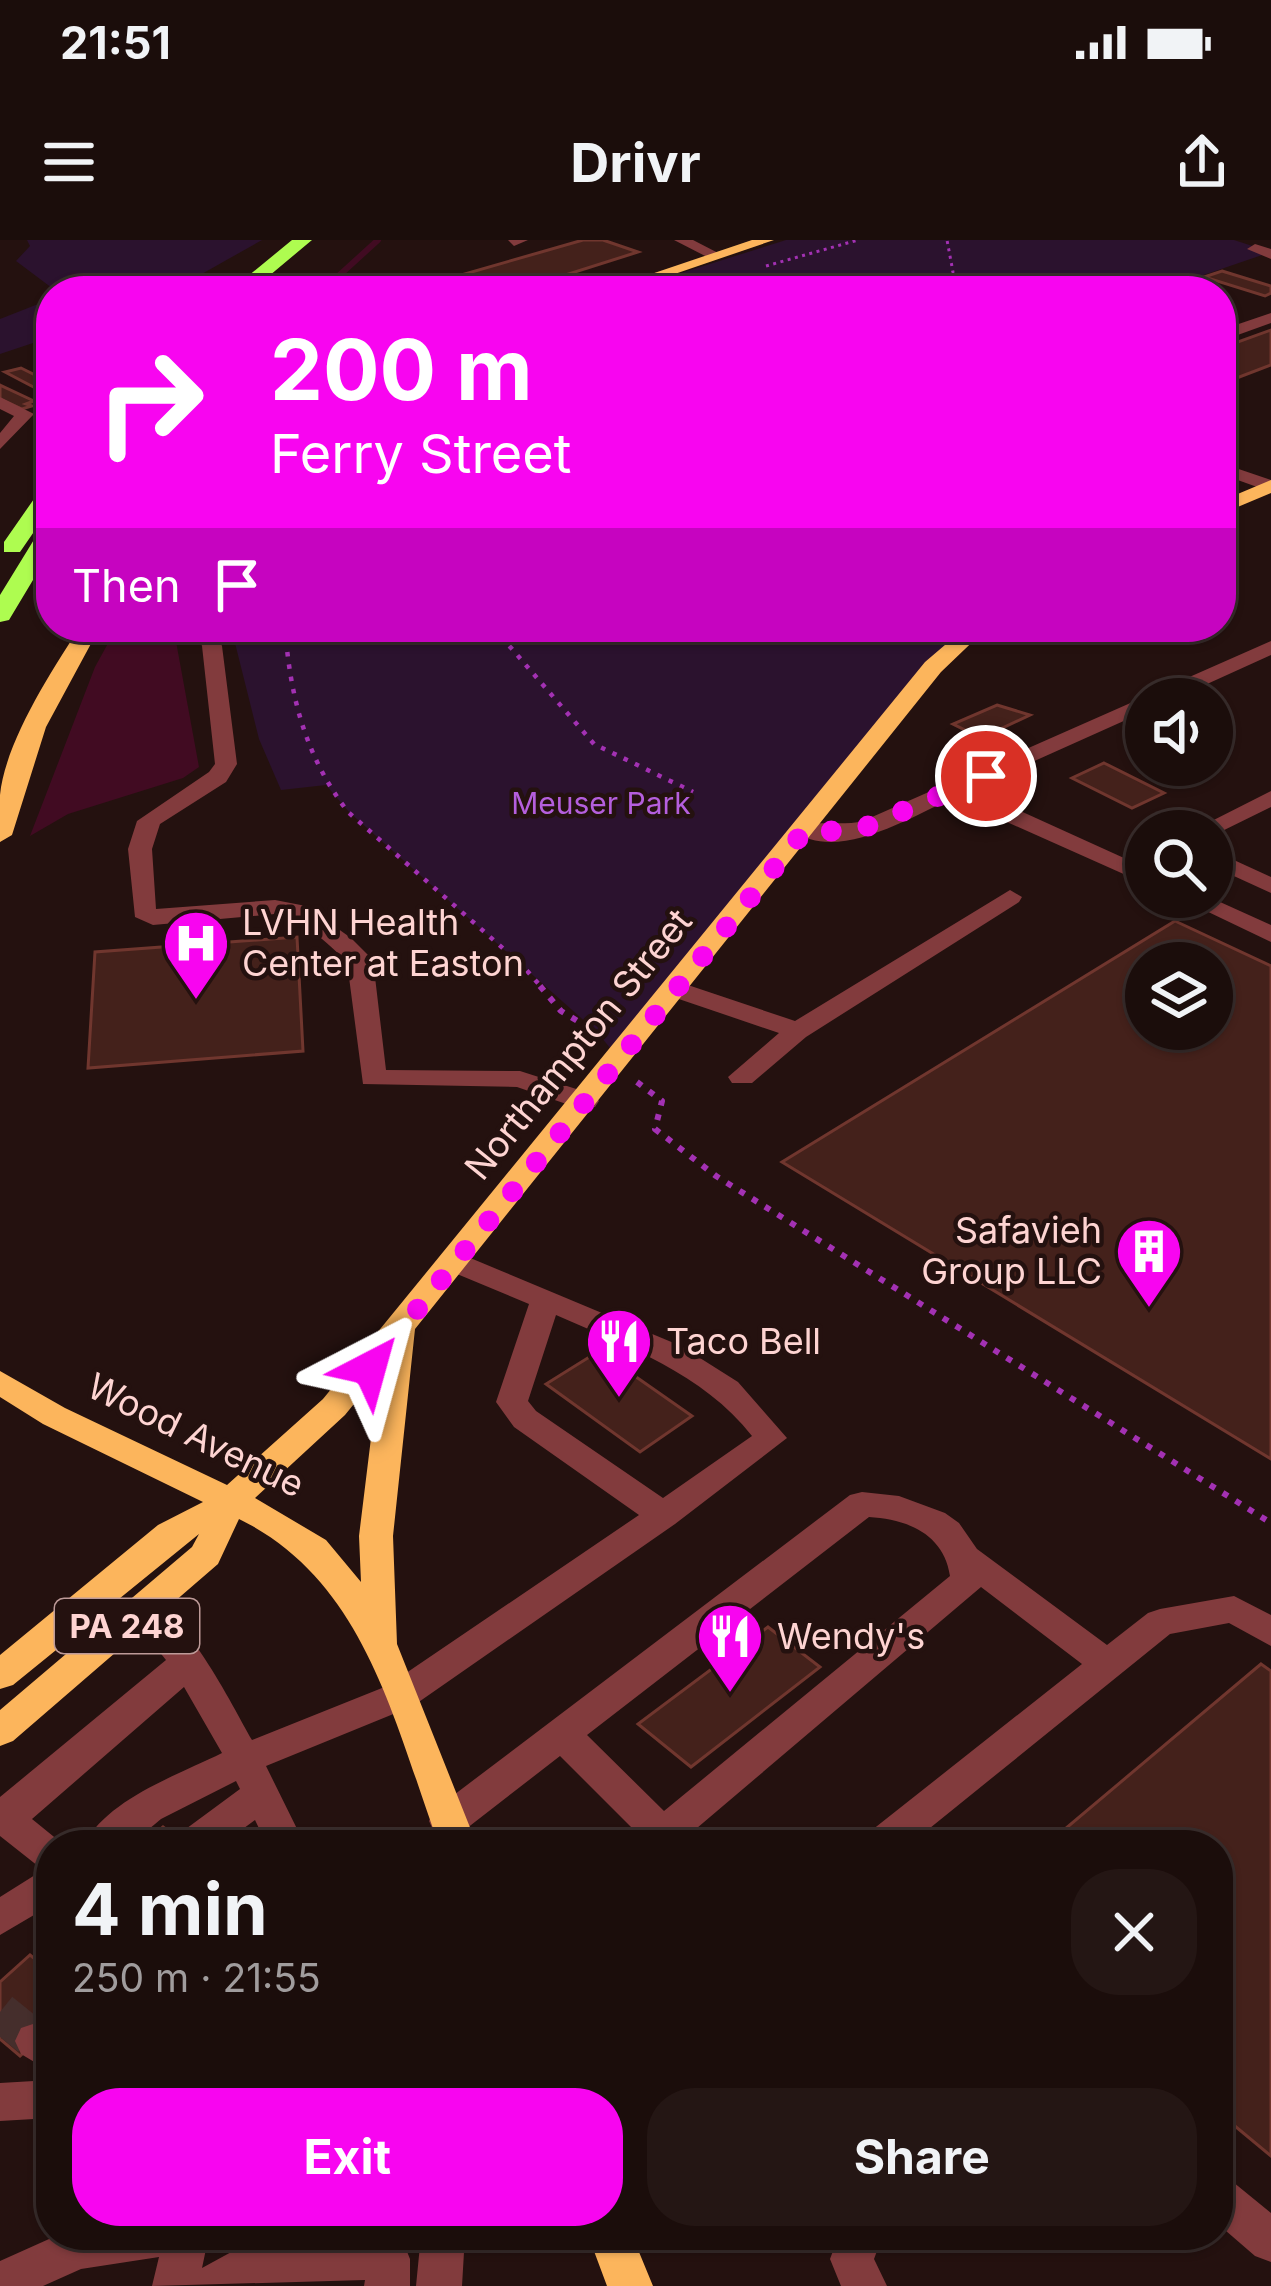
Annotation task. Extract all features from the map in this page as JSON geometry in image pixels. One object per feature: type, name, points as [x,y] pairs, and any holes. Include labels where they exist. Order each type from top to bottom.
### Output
[{"type":"highway","points":[[258,276],[303,240]]},
{"type":"highway","points":[[281,276],[325,240]]},
{"type":"highway","points":[[0,567],[36,513]]},
{"type":"highway","points":[[0,615],[36,555]]},
{"type":"main road","points":[[655,276],[767,240]]},
{"type":"main road","points":[[1236,501],[1271,486]]},
{"type":"main road","points":[[0,836],[28,740],[81,642]]},
{"type":"main road","name":"Northampton Street","points":[[0,1675],[170,1534],[230,1502],[334,1407],[933,667],[961,642]]},
{"type":"main road","points":[[382,1652],[376,1536],[400,1330]]},
{"type":"main road","name":"Wood Avenue","points":[[0,1382],[54,1416],[312,1545],[352,1598],[382,1652],[452,1830]]},
{"type":"main road","name":"Northampton Street","points":[[0,1731],[206,1555],[230,1502]]},
{"type":"main road","points":[[616,2250],[630,2286]]},
{"type":"street","points":[[681,240],[716,256]]},
{"type":"street","points":[[1236,331],[1271,318]]},
{"type":"street","points":[[0,402],[25,414],[0,444]]},
{"type":"street","points":[[1236,473],[1271,486]]},
{"type":"street","points":[[210,642],[226,764],[218,777],[149,821],[140,849],[144,912],[153,918],[275,907],[297,910],[360,960],[373,1078],[520,1079],[585,1101]]},
{"type":"street","points":[[1202,678],[1271,647]]},
{"type":"street","points":[[805,830],[854,832],[1125,713]]},
{"type":"street","points":[[956,790],[1125,868]]},
{"type":"street","points":[[1233,817],[1271,798]]},
{"type":"street","points":[[1233,867],[1271,886]]},
{"type":"street","points":[[742,1078],[796,1031],[1010,897]]},
{"type":"street","points":[[1233,917],[1271,934]]},
{"type":"street","points":[[676,989],[742,1007],[796,1031]]},
{"type":"street","points":[[121,1830],[148,1808],[244,1759],[400,1696],[771,1438],[753,1411],[685,1362],[456,1262]]},
{"type":"street","points":[[546,1298],[512,1402],[525,1419],[663,1515]]},
{"type":"street","points":[[456,1830],[562,1734],[862,1504],[895,1505],[918,1513],[957,1541],[968,1559],[1107,1664]]},
{"type":"street","points":[[668,1830],[968,1580],[968,1559]]},
{"type":"street","points":[[900,1830],[1160,1622],[1234,1609],[1271,1634]]},
{"type":"street","points":[[144,1610],[188,1662],[244,1759],[277,1830]]},
{"type":"street","points":[[36,1844],[3,1816],[188,1662]]},
{"type":"street","points":[[562,1734],[647,1830]]},
{"type":"street","points":[[213,1830],[258,1796]]},
{"type":"street","points":[[0,1918],[36,1894]]},
{"type":"street","points":[[0,2102],[36,2100]]},
{"type":"street","points":[[1233,2209],[1271,2241]]},
{"type":"street","points":[[0,2283],[50,2272],[76,2250]]},
{"type":"street","points":[[175,2286],[183,2250]]},
{"type":"street","points":[[439,2286],[442,2250]]},
{"type":"street","points":[[856,2250],[853,2259],[864,2286]]},
{"type":"street","points":[[213,2286],[257,2259],[388,2259],[387,2286]]},
{"type":"path","points":[[946,276],[953,272],[947,240]]},
{"type":"path","points":[[286,642],[289,686],[308,750],[327,786],[357,820],[522,964],[561,1011],[598,1033]]},
{"type":"path","points":[[506,642],[594,744],[694,792]]},
{"type":"path","points":[[904,642],[912,644]]},
{"type":"path","points":[[643,1090],[662,1101],[655,1129],[716,1176],[1271,1522]]},
{"type":"green space","points":[[27,240],[262,240],[196,276],[36,276],[16,261],[30,246]]},
{"type":"green space","points":[[786,240],[1234,240],[1271,252],[1201,276],[672,276]]},
{"type":"green space","points":[[36,305],[36,342],[0,354],[0,319]]},
{"type":"green space","name":"Meuser Park","points":[[235,642],[965,642],[618,1058],[598,1033],[349,812],[326,785],[281,790],[259,739]]},
{"type":"shaded area","points":[[109,642],[176,642],[199,767],[183,778],[68,814],[30,836]]},
{"type":"building","points":[[583,240],[603,240],[638,252],[562,276],[458,276]]},
{"type":"building","points":[[1222,271],[1271,286],[1271,293],[1265,296],[1236,287],[1236,276],[1207,276]]},
{"type":"building","points":[[1271,330],[1271,365],[1236,378],[1236,343]]},
{"type":"building","points":[[21,368],[36,376],[36,388],[5,372]]},
{"type":"building","points":[[0,385],[34,401],[26,404],[32,406],[22,409],[0,399]]},
{"type":"building","points":[[997,705],[1030,715],[981,738],[953,724]]},
{"type":"building","points":[[1104,763],[1125,774],[1125,786],[1150,786],[1164,793],[1132,808],[1072,778]]},
{"type":"building","name":"Safavieh Group LLC","points":[[1175,921],[1220,942],[1141,942]]},
{"type":"building","name":"LVHN Health Center at Easton","points":[[297,937],[303,1051],[88,1068],[95,952]]},
{"type":"building","name":"Safavieh Group LLC","points":[[1233,948],[1271,966],[1271,1459],[782,1162],[1125,952],[1125,1050],[1233,1050]]},
{"type":"building","name":"Taco Bell","points":[[599,1351],[692,1416],[640,1452],[546,1384]]},
{"type":"building","name":"Wendy's","points":[[768,1627],[820,1667],[691,1767],[638,1724]]},
{"type":"building","points":[[1261,1664],[1271,1671],[1271,2156],[1233,2124],[1233,1830],[1064,1830]]},
{"type":"building","points":[[30,1955],[36,1960],[36,2042],[20,2056],[0,2039],[0,1982]]},
{"type":"waterway","points":[[338,276],[378,240]]},
{"type":"tunnel","points":[[0,2012],[36,2041]]},
{"type":"place","name":"LVHN Health Center at Easton","points":[[196,1002]]},
{"type":"place","name":"Safavieh Group LLC","points":[[1149,1310]]},
{"type":"place","name":"Taco Bell","points":[[619,1400]]},
{"type":"place","name":"Wendy's","points":[[730,1695]]},
{"type":"route","points":[[370,1368],[805,830],[854,832],[986,776]]}]
